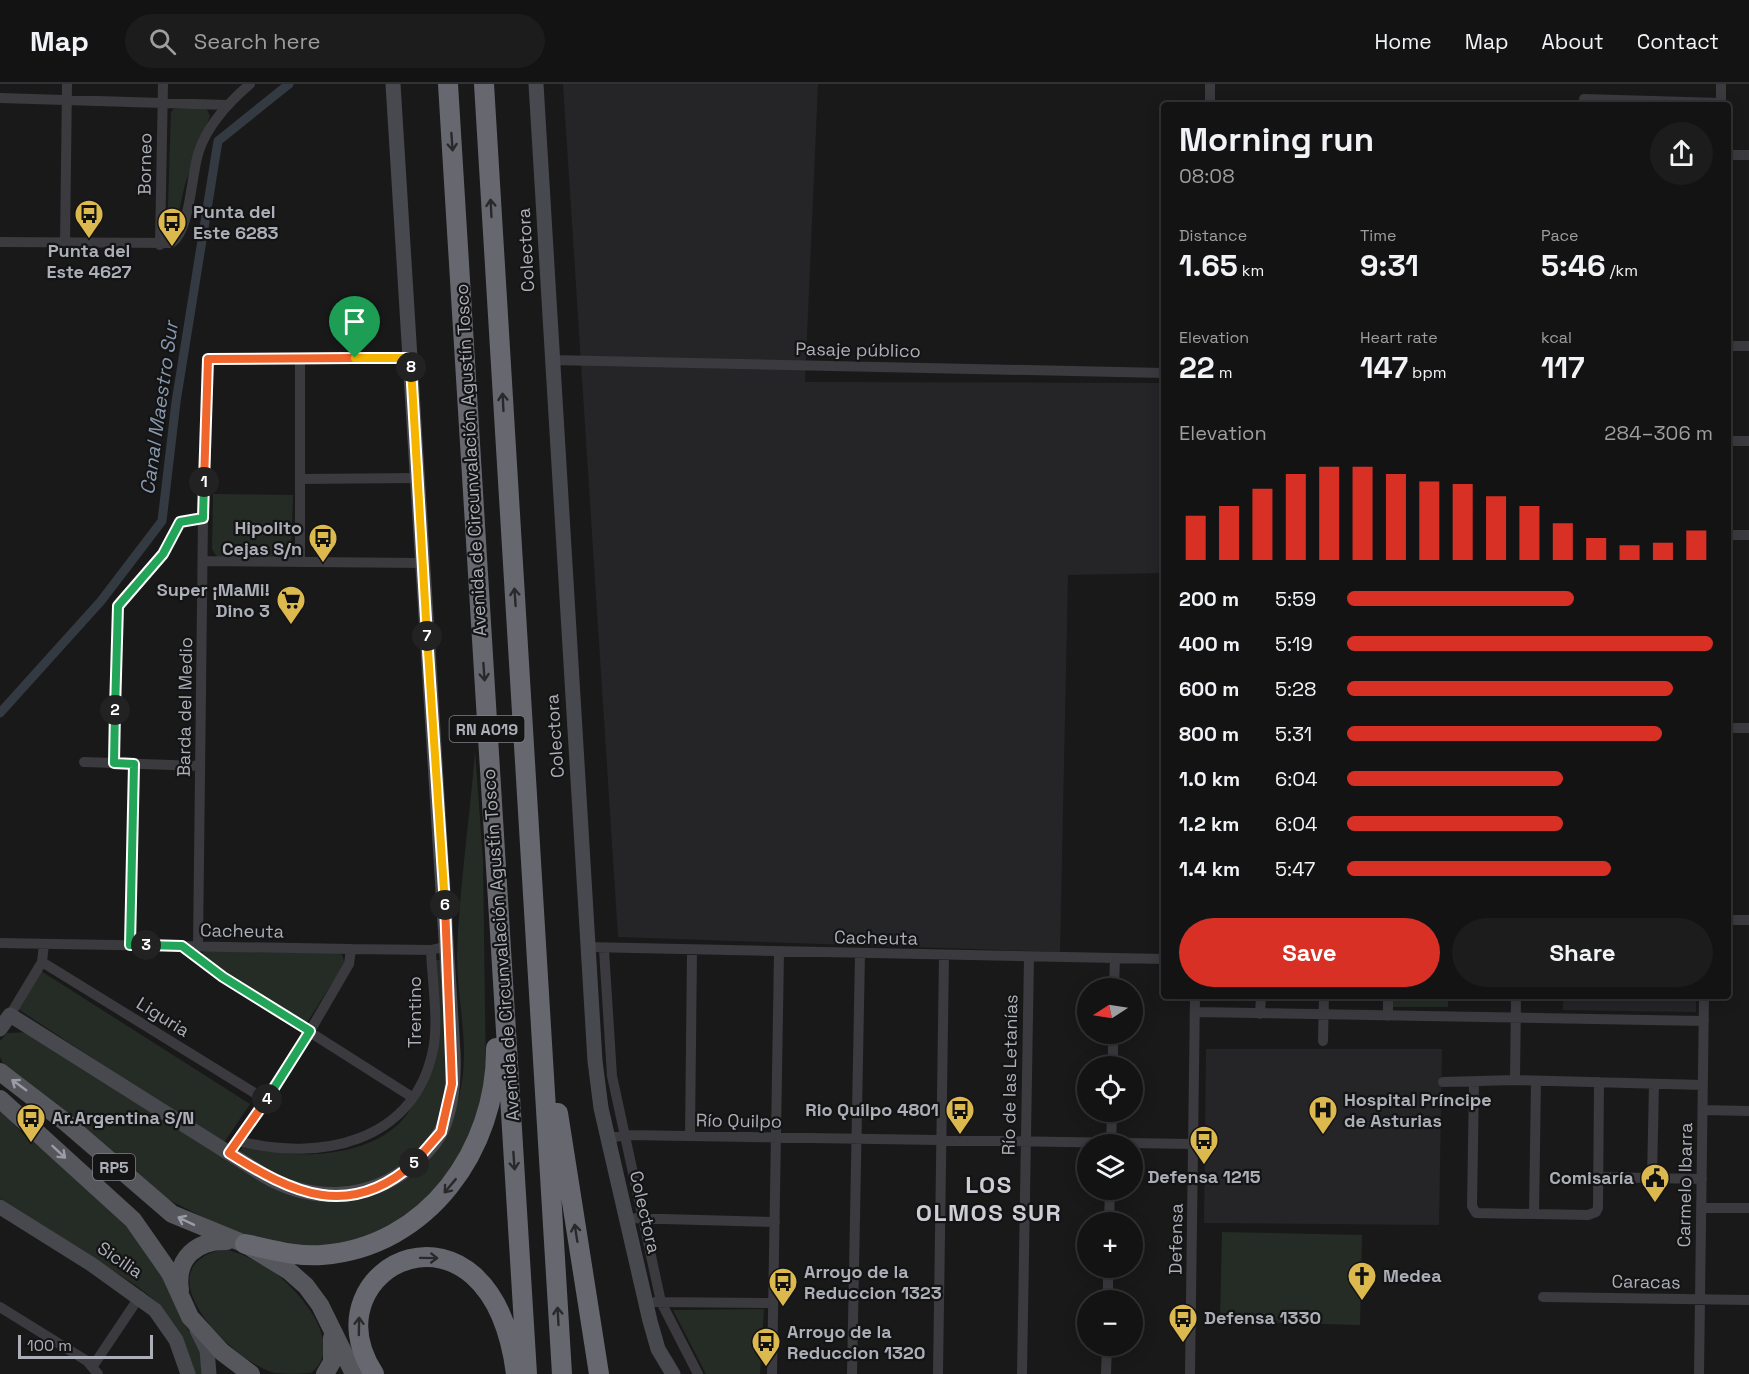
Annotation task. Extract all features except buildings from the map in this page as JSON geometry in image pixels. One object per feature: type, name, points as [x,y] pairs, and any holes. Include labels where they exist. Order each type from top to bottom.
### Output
[{"type":"highway","name":"Avenida de Circunvalación Agustín Tosco","points":[[448,84],[527,1374]]},
{"type":"highway","name":"Avenida de Circunvalación Agustín Tosco","points":[[484,84],[562,1374]]},
{"type":"highway","points":[[521,699],[536,773],[557,1106],[599,1374]]},
{"type":"highway","points":[[243,1243],[314,1255],[363,1246],[414,1220],[437,1202],[455,1181],[480,1138],[493,1093],[496,1064],[493,996],[500,929]]},
{"type":"highway","points":[[374,1374],[361,1347],[358,1334],[358,1321],[364,1298],[386,1271],[422,1257],[451,1261],[466,1268],[490,1292],[507,1329],[516,1374]]},
{"type":"main road","name":"RP5","points":[[0,1072],[64,1121],[160,1206],[188,1222],[243,1243]]},
{"type":"main road","name":"RP5","points":[[0,1099],[133,1220],[170,1273],[188,1313]]},
{"type":"main road","points":[[251,1374],[222,1353],[188,1313],[179,1277],[181,1268],[190,1252],[205,1243],[243,1243],[279,1263],[298,1278],[326,1316],[354,1374]]},
{"type":"main road","points":[[325,1374],[332,1362],[334,1351],[326,1316]]},
{"type":"street","points":[[65,243],[67,84]]},
{"type":"street","name":"Borneo","points":[[160,245],[163,84]]},
{"type":"street","points":[[10,1015],[229,1153],[285,1186],[306,1193],[331,1196],[356,1194],[380,1185],[403,1172],[419,1158],[441,1132],[452,1084],[448,946],[393,84]]},
{"type":"street","name":"Colectora","points":[[536,84],[595,1060],[608,1138],[646,1302],[658,1349],[673,1374]]},
{"type":"street","points":[[1210,84],[1210,102]]},
{"type":"street","points":[[1721,102],[1722,84]]},
{"type":"street","points":[[0,242],[160,245],[171,243],[182,232],[199,149],[227,105],[248,85]]},
{"type":"street","points":[[0,98],[163,101],[227,105]]},
{"type":"street","points":[[1584,99],[1666,102]]},
{"type":"street","points":[[1731,155],[1749,155]]},
{"type":"street","points":[[1731,346],[1749,346]]},
{"type":"street","points":[[300,562],[300,359],[410,358]]},
{"type":"street","name":"Barda del Medio","points":[[198,946],[203,518],[208,359],[300,359]]},
{"type":"street","name":"Pasaje público","points":[[552,360],[1161,373]]},
{"type":"street","points":[[1731,441],[1749,441]]},
{"type":"street","points":[[300,478],[417,478]]},
{"type":"street","points":[[114,763],[118,606],[163,554],[180,522],[203,518]]},
{"type":"street","points":[[1731,535],[1749,535]]},
{"type":"street","points":[[203,561],[422,563]]},
{"type":"street","points":[[1731,728],[1749,728]]},
{"type":"street","points":[[84,762],[200,766]]},
{"type":"street","points":[[130,945],[134,764]]},
{"type":"street","points":[[1731,920],[1749,920]]},
{"type":"street","name":"Cacheuta","points":[[0,943],[431,950],[448,946]]},
{"type":"street","points":[[0,1029],[42,962],[44,944]]},
{"type":"street","points":[[182,946],[223,977],[411,1097]]},
{"type":"street","name":"Cacheuta","points":[[587,947],[604,950],[1161,959]]},
{"type":"street","points":[[229,1153],[310,1031],[349,964],[351,949]]},
{"type":"street","name":"Trentino","points":[[239,1141],[286,1148],[350,1143],[385,1125],[411,1097],[424,1076],[433,1047],[431,950]]},
{"type":"street","points":[[604,950],[610,1056],[643,1218],[662,1302],[698,1374]]},
{"type":"street","points":[[690,1136],[692,951]]},
{"type":"street","points":[[772,1374],[779,953]]},
{"type":"street","points":[[852,1374],[860,954]]},
{"type":"street","points":[[938,1374],[944,955]]},
{"type":"street","name":"Río de las Letanías","points":[[1022,1374],[1029,957]]},
{"type":"street","points":[[1114,978],[1115,958]]},
{"type":"street","name":"Liguria","points":[[42,962],[266,1100]]},
{"type":"street","name":"Defensa","points":[[1190,1374],[1195,999]]},
{"type":"street","points":[[1260,1014],[1261,999]]},
{"type":"street","points":[[1323,999],[1323,1041]]},
{"type":"street","points":[[1388,999],[1388,1016]]},
{"type":"street","points":[[1515,1080],[1516,999]]},
{"type":"street","name":"Carmelo Ibarra","points":[[1699,1374],[1704,999]]},
{"type":"street","points":[[1195,1012],[1704,1021]]},
{"type":"street","points":[[1443,1082],[1515,1080],[1703,1085]]},
{"type":"street","points":[[1534,1214],[1536,1081]]},
{"type":"street","points":[[1474,1082],[1473,1210],[1479,1214],[1593,1214],[1598,1208],[1599,1082]]},
{"type":"street","points":[[1652,1178],[1654,1084]]},
{"type":"street","points":[[1703,1110],[1749,1111]]},
{"type":"street","name":"Río Quilpo","points":[[608,1138],[626,1135],[1077,1143]]},
{"type":"street","name":"Río Quilpo","points":[[1143,1144],[1193,1144]]},
{"type":"street","points":[[1598,1177],[1702,1179]]},
{"type":"street","name":"Sicilia","points":[[0,1207],[140,1296],[170,1329],[188,1374]]},
{"type":"street","points":[[1701,1208],[1749,1208]]},
{"type":"street","points":[[626,1218],[775,1222]]},
{"type":"street","points":[[0,1307],[95,1370],[140,1296]]},
{"type":"street","name":"Caracas","points":[[1543,1297],[1749,1299]]},
{"type":"street","points":[[646,1302],[773,1303]]},
{"type":"street","points":[[188,1313],[207,1350],[209,1374]]},
{"type":"street","points":[[1106,1374],[1107,1356]]},
{"type":"shaded area","points":[[563,84],[818,84],[805,382],[1161,383],[1161,573],[1068,575],[1060,952],[618,937]]},
{"type":"shaded area","points":[[206,107],[210,116],[185,184],[174,234],[170,236],[167,234],[171,112],[174,109]]},
{"type":"shaded area","points":[[213,494],[293,495],[291,555],[287,559],[217,557],[212,549]]},
{"type":"shaded area","points":[[475,751],[483,860],[486,1084],[484,1108],[447,1178],[414,1213],[346,1246],[325,1249],[267,1243],[219,1225],[159,1195],[4,1066],[0,1057],[0,1041],[7,1033],[32,1032],[278,1188],[299,1197],[312,1200],[343,1201],[370,1196],[395,1186],[416,1171],[434,1152],[448,1129],[457,1103],[463,1073],[464,1044],[457,955]]},
{"type":"shaded area","points":[[206,951],[337,952],[342,955],[345,963],[306,1024],[203,957],[202,953]]},
{"type":"shaded area","points":[[434,960],[443,960],[447,1077],[437,1120],[428,1139],[416,1155],[397,1169],[370,1182],[325,1188],[289,1179],[267,1169],[240,1151],[244,1145],[263,1150],[306,1154],[351,1149],[389,1132],[404,1118],[426,1082],[436,1057],[438,1031]]},
{"type":"shaded area","points":[[41,971],[250,1104],[223,1144],[18,1009]]},
{"type":"shaded area","points":[[1390,999],[1448,999],[1448,1007],[1390,1007]]},
{"type":"shaded area","points":[[1563,999],[1696,999],[1696,1012],[1563,1010]]},
{"type":"shaded area","name":"Hospital Príncipe de Asturias","points":[[1206,1049],[1442,1049],[1439,1225],[1204,1223]]},
{"type":"shaded area","points":[[0,1106],[23,1134],[37,1145],[53,1153],[136,1232],[155,1259],[181,1319],[204,1353],[205,1374],[192,1374],[174,1326],[159,1304],[137,1286],[0,1198]]},
{"type":"shaded area","points":[[1222,1232],[1362,1235],[1360,1325],[1220,1321]]},
{"type":"shaded area","points":[[224,1249],[244,1255],[269,1269],[297,1293],[307,1306],[322,1334],[324,1348],[321,1361],[311,1373],[274,1373],[256,1365],[217,1333],[201,1313],[191,1293],[190,1274],[200,1259]]},
{"type":"shaded area","points":[[764,1309],[760,1374],[706,1374],[673,1310]]},
{"type":"waterway","name":"Canal Maestro Sur","points":[[0,713],[101,601],[162,521],[176,402],[218,141],[289,84]]},
{"type":"place","name":"Punta del Este 4627","points":[[89,240]]},
{"type":"place","name":"Punta del Este 6283","points":[[172,248]]},
{"type":"place","name":"Hipolito Cejas S/n","points":[[323,564]]},
{"type":"place","name":"Super ¡MaMi! Dino 3","points":[[291,626]]},
{"type":"place","name":"Rio Quilpo 4801","points":[[960,1136]]},
{"type":"place","name":"Hospital Príncipe de Asturias","points":[[1323,1136]]},
{"type":"place","name":"Ar.Argentina S/N","points":[[31,1144]]},
{"type":"place","name":"Defensa 1215","points":[[1204,1166]]},
{"type":"place","name":"Comisaría","points":[[1655,1204]]},
{"type":"place","name":"Medea","points":[[1362,1302]]},
{"type":"place","name":"Arroyo de la Reduccion 1323","points":[[783,1308]]},
{"type":"place","name":"Defensa 1330","points":[[1183,1344]]},
{"type":"place","name":"Arroyo de la Reduccion 1320","points":[[766,1368]]},
{"type":"district","name":"LOS OLMOS SUR","points":[[989,1199]]},
{"type":"route","points":[[355,358],[410,358],[440,851],[448,946],[453,1068],[450,1098],[441,1132],[419,1158],[392,1180],[369,1190],[356,1194],[331,1196],[306,1193],[285,1186],[229,1153],[310,1031],[223,977],[182,946],[130,945],[134,764],[114,763],[117,610],[163,554],[180,522],[186,519],[203,518],[208,359],[355,358]]}]
